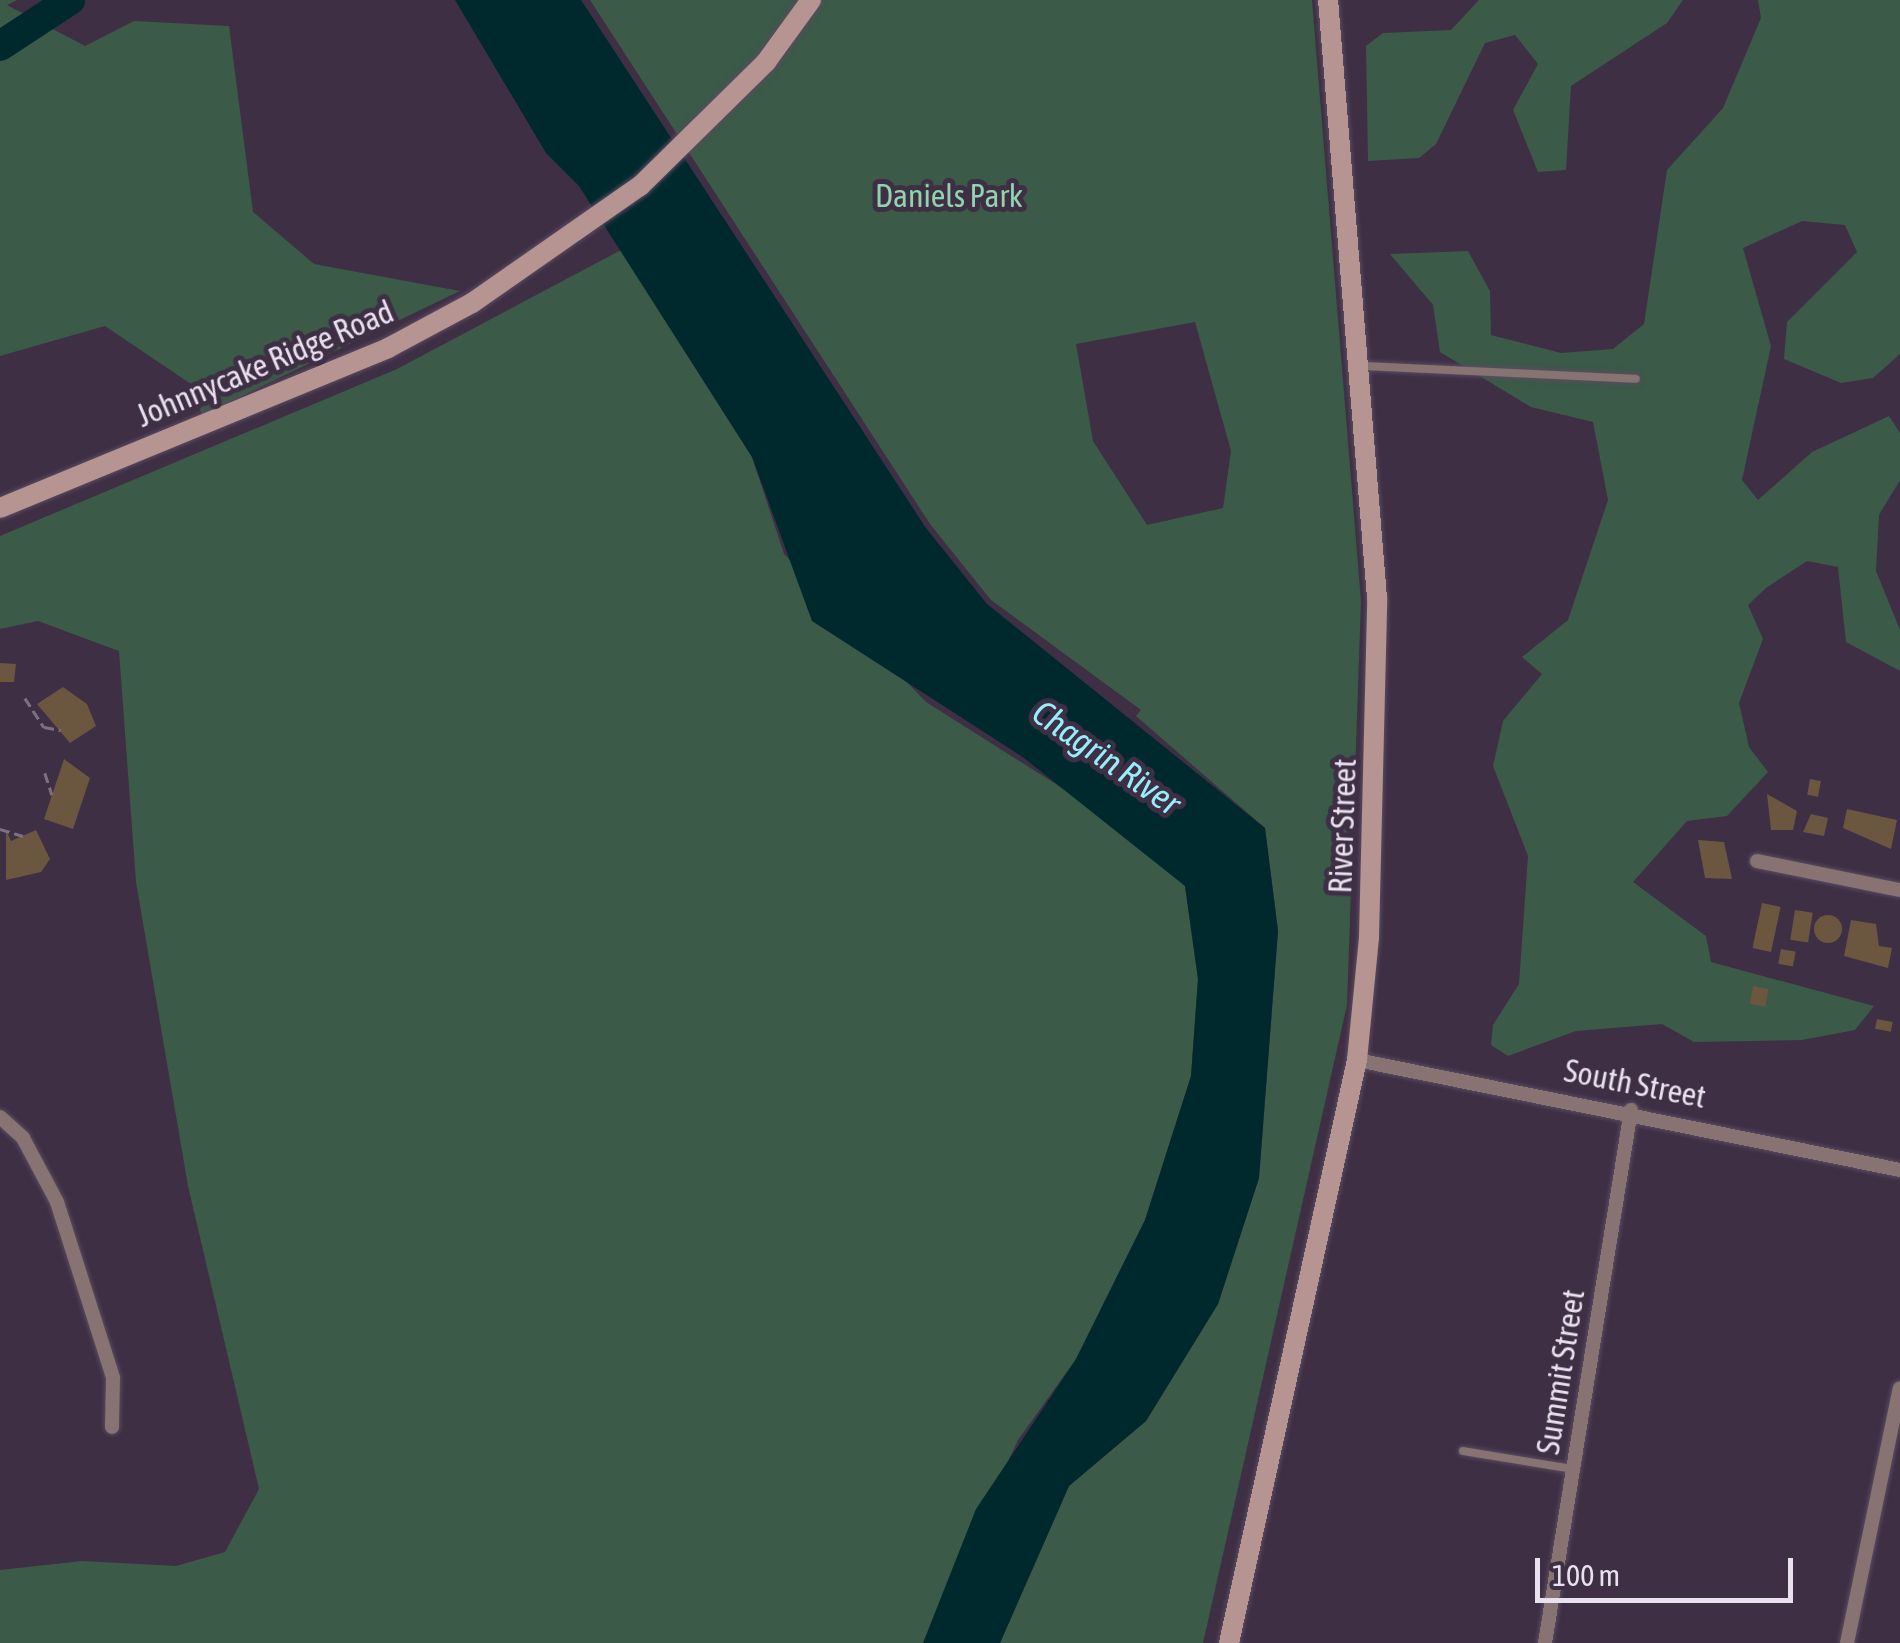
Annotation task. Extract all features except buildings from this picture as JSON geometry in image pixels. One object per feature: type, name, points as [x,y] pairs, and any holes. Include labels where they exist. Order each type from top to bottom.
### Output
[{"type":"main road","name":"Johnnycake Ridge Road","points":[[0,508],[388,348],[544,258],[706,124],[810,0]]},
{"type":"main road","name":"River Street","points":[[1230,1643],[1357,1060],[1378,709],[1363,366],[1328,0]]},
{"type":"street","points":[[1757,861],[1900,890]]},
{"type":"street","name":"South Street","points":[[1357,1060],[1631,1110],[1900,1170]]},
{"type":"street","name":"Summit Street","points":[[1545,1643],[1631,1110]]},
{"type":"street","points":[[0,1117],[23,1138],[57,1202],[113,1378],[112,1428]]},
{"type":"street","points":[[1847,1643],[1900,1388]]},
{"type":"lane","points":[[1363,366],[1636,379]]},
{"type":"lane","points":[[1463,1452],[1573,1469]]},
{"type":"path","points":[[25,698],[44,727],[61,730]]},
{"type":"path","points":[[45,772],[52,795]]},
{"type":"path","points":[[0,829],[23,836]]},
{"type":"green space","points":[[0,0],[17,0],[7,5],[85,46],[134,21],[229,26],[253,212],[314,264],[460,291],[202,415],[191,384],[105,326],[0,356]]},
{"type":"green space","name":"Daniels Park","points":[[590,0],[1312,0],[1361,601],[1347,1005],[1203,1643],[1000,1643],[1069,1486],[1146,1421],[1218,1304],[1259,1178],[1278,931],[1265,828],[1136,716],[1141,710],[991,600],[930,524]],"holes":[[[1195,322],[1231,451],[1223,508],[1147,525],[1093,441],[1076,344]]]},
{"type":"green space","points":[[1479,0],[1683,0],[1667,23],[1571,86],[1566,170],[1538,172],[1513,110],[1538,64],[1515,35],[1485,43],[1436,144],[1419,158],[1368,161],[1366,46],[1383,33],[1451,30]]},
{"type":"green space","points":[[1758,0],[1900,0],[1900,354],[1873,378],[1841,383],[1784,359],[1787,322],[1857,252],[1845,225],[1802,221],[1743,248],[1771,346],[1742,480],[1758,500],[1812,452],[1889,416],[1900,433],[1900,480],[1879,515],[1876,571],[1900,630],[1900,671],[1846,642],[1838,567],[1807,561],[1766,588],[1748,605],[1763,639],[1739,703],[1749,747],[1768,772],[1727,816],[1687,821],[1633,882],[1706,936],[1711,962],[1874,1006],[1855,1030],[1802,1040],[1694,1042],[1662,1024],[1576,1031],[1508,1056],[1491,1045],[1493,1025],[1519,984],[1528,856],[1493,766],[1503,721],[1542,674],[1522,657],[1568,620],[1608,500],[1593,422],[1531,407],[1440,352],[1433,305],[1390,254],[1468,251],[1490,291],[1491,335],[1561,353],[1613,349],[1644,324],[1667,170],[1723,108],[1761,18]]},
{"type":"green space","points":[[621,250],[752,457],[784,554],[926,702],[1108,817],[1185,886],[1198,979],[1191,1076],[1145,1220],[1076,1359],[1018,1440],[923,1643],[0,1643],[0,1570],[82,1561],[176,1566],[225,1552],[259,1489],[188,1186],[136,882],[119,651],[38,621],[0,629],[0,536],[397,369]]},
{"type":"water","name":"Chagrin River","points":[[455,0],[581,0],[926,528],[987,604],[1265,828],[1278,931],[1259,1178],[1218,1304],[1146,1421],[1069,1486],[1000,1643],[923,1643],[976,1509],[1076,1359],[1145,1220],[1191,1076],[1198,979],[1185,886],[1024,758],[812,621],[752,457],[579,186],[546,153]]},
{"type":"waterway","points":[[0,46],[70,0]]}]
